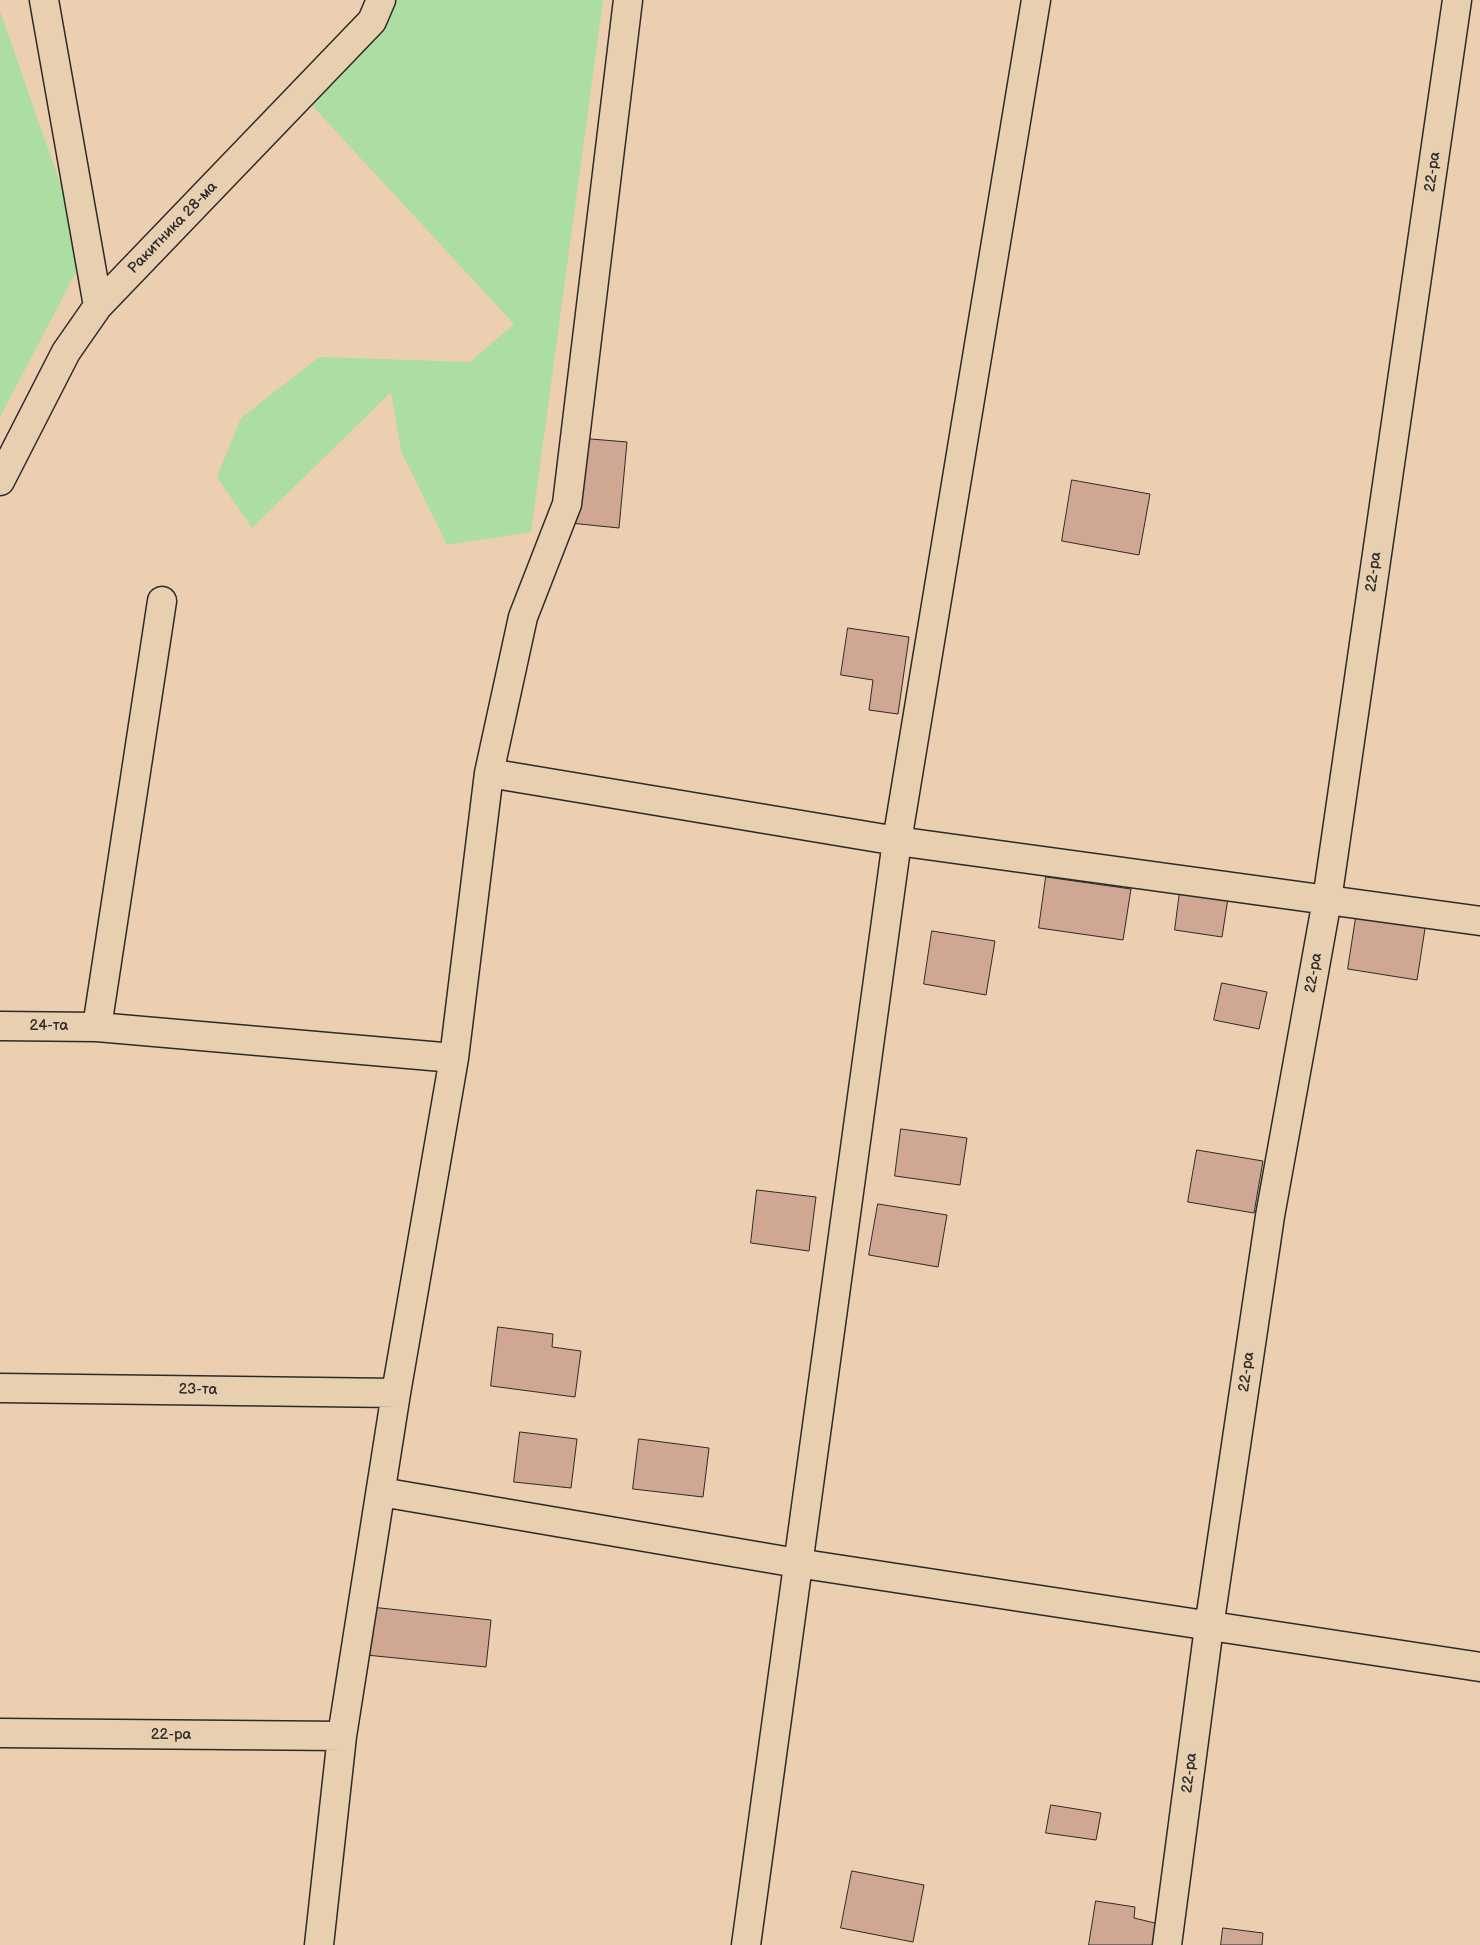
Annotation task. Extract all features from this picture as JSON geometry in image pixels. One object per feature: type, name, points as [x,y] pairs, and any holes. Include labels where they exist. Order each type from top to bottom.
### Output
[{"type":"street","points":[[44,0],[98,306]]},
{"type":"street","name":"Ракитника 28-ма","points":[[0,481],[66,352],[98,306],[372,22],[381,0]]},
{"type":"street","points":[[320,1945],[342,1736],[396,1393],[454,1058],[489,773],[523,617],[566,504],[628,0]]},
{"type":"street","points":[[746,1945],[897,841],[1036,0]]},
{"type":"street","name":"22-ра","points":[[1168,1945],[1209,1626],[1270,1216],[1327,900],[1457,0]]},
{"type":"street","points":[[97,1027],[162,601]]},
{"type":"street","points":[[489,773],[897,841],[1480,921]]},
{"type":"street","name":"24-та","points":[[0,1026],[97,1027],[454,1058]]},
{"type":"street","name":"23-та","points":[[0,1388],[396,1393]]},
{"type":"street","points":[[380,1492],[797,1563],[1480,1667]]},
{"type":"street","name":"22-ра","points":[[0,1733],[342,1736]]},
{"type":"green space","points":[[387,0],[603,0],[531,532],[447,545],[401,451],[391,392],[252,528],[217,477],[241,418],[319,357],[470,362],[514,324],[306,99]]},
{"type":"green space","points":[[0,11],[85,255],[0,417]]},
{"type":"building","points":[[579,438],[627,442],[619,528],[570,523]]},
{"type":"building","points":[[1072,480],[1150,494],[1139,555],[1062,541]]},
{"type":"building","points":[[848,628],[909,637],[898,714],[869,710],[873,680],[841,675]]},
{"type":"building","points":[[1046,877],[1131,889],[1123,940],[1039,928]]},
{"type":"building","points":[[1180,891],[1228,898],[1222,937],[1175,930]]},
{"type":"building","points":[[1357,911],[1426,922],[1417,980],[1348,969]]},
{"type":"building","points":[[932,931],[995,941],[986,995],[924,984]]},
{"type":"building","points":[[1222,983],[1267,992],[1259,1029],[1214,1020]]},
{"type":"building","points":[[901,1129],[967,1138],[960,1185],[895,1176]]},
{"type":"building","points":[[1197,1150],[1263,1161],[1254,1213],[1188,1202]]},
{"type":"building","points":[[757,1190],[816,1197],[809,1251],[751,1243]]},
{"type":"building","points":[[878,1204],[947,1215],[938,1267],[869,1255]]},
{"type":"building","points":[[498,1327],[553,1334],[552,1347],[581,1351],[575,1397],[491,1386]]},
{"type":"building","points":[[520,1432],[577,1439],[571,1488],[514,1482]]},
{"type":"building","points":[[639,1439],[709,1448],[703,1497],[633,1489]]},
{"type":"building","points":[[371,1607],[491,1620],[486,1667],[366,1655]]},
{"type":"building","points":[[1051,1805],[1101,1813],[1096,1840],[1046,1833]]},
{"type":"building","points":[[852,1871],[924,1885],[913,1942],[841,1928]]},
{"type":"building","points":[[1096,1901],[1135,1907],[1134,1918],[1159,1924],[1155,1945],[1089,1945]]},
{"type":"building","points":[[1223,1928],[1263,1933],[1262,1945],[1221,1945]]}]
